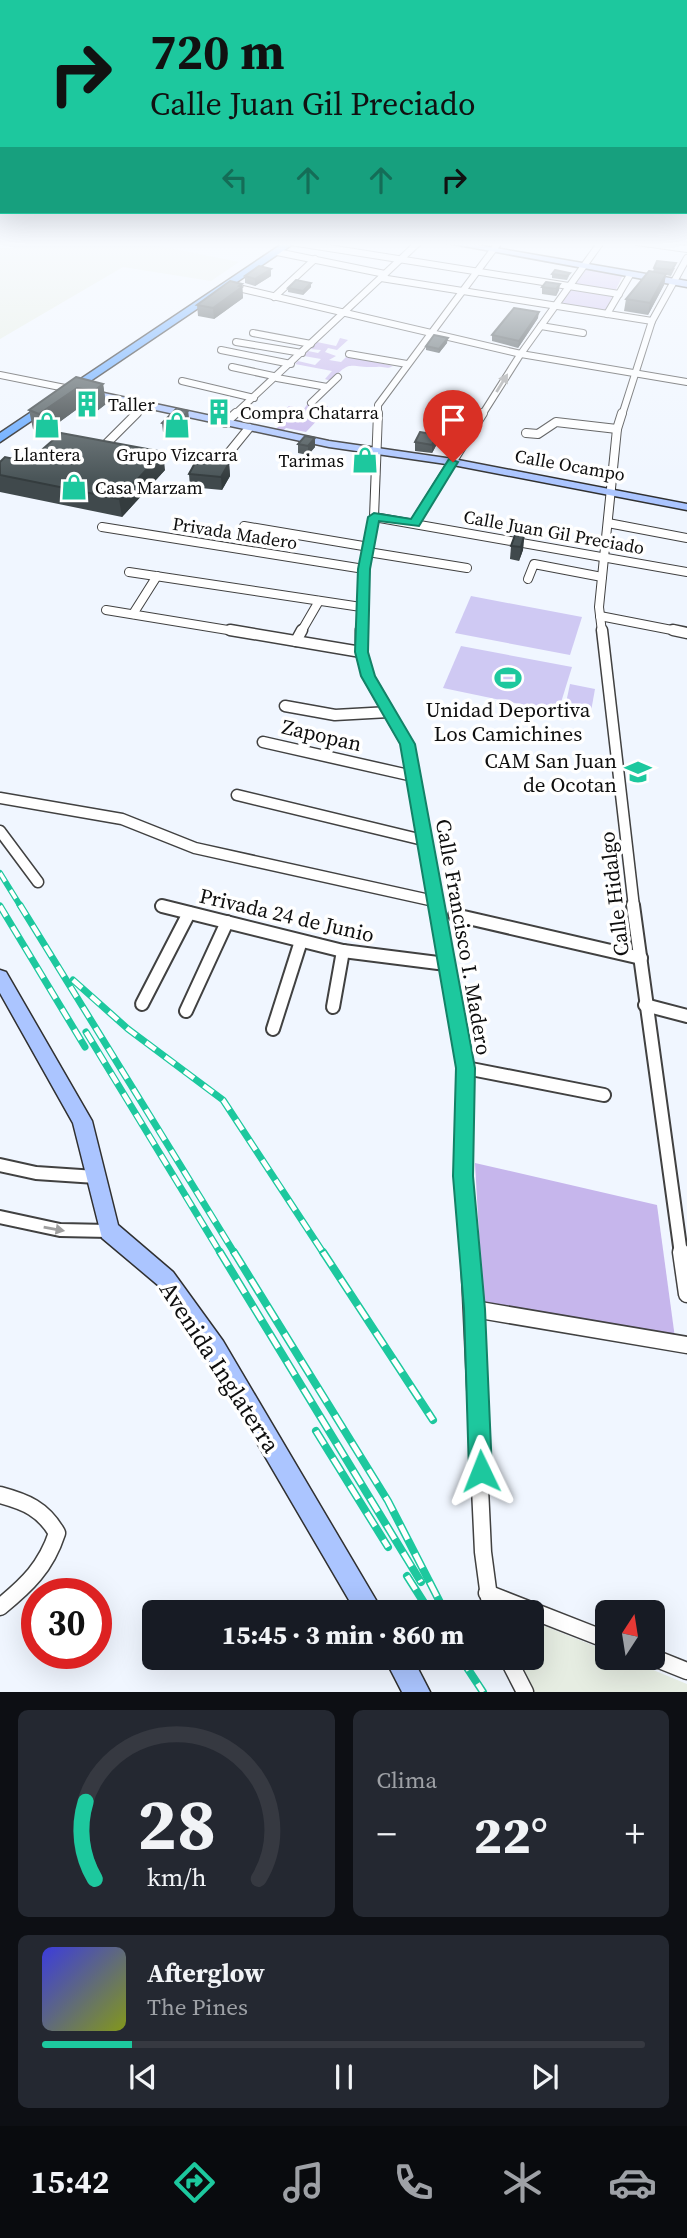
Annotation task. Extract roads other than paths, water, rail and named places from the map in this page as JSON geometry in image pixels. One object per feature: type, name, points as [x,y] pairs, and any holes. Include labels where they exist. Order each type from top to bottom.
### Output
[{"type":"main road","points":[[0,438],[170,321]]},
{"type":"main road","points":[[68,391],[173,321]]},
{"type":"street","points":[[225,423],[335,321]]},
{"type":"street","points":[[372,321],[521,354],[687,382]]},
{"type":"street","name":"Calle Francisco I. Madero","points":[[438,321],[378,405],[374,517],[364,569],[361,652],[368,676],[407,744],[466,1068],[463,1176],[474,1309],[488,1600]]},
{"type":"street","points":[[414,523],[545,321]]},
{"type":"street","name":"Calle Hidalgo","points":[[652,321],[617,429],[600,616],[645,1005],[687,1293]]},
{"type":"street","points":[[541,326],[583,333]]},
{"type":"street","points":[[253,333],[311,344]]},
{"type":"street","points":[[236,342],[302,353]]},
{"type":"street","points":[[221,350],[291,364]]},
{"type":"street","points":[[349,354],[407,364]]},
{"type":"street","points":[[232,367],[327,387]]},
{"type":"street","points":[[0,375],[68,391]]},
{"type":"street","points":[[311,403],[338,377]]},
{"type":"street","points":[[182,381],[254,398]]},
{"type":"street","name":"Calle Ocampo","points":[[68,391],[249,428],[611,490],[687,507]]},
{"type":"street","points":[[104,446],[145,405]]},
{"type":"street","points":[[526,433],[538,434],[556,422],[617,429]]},
{"type":"street","points":[[227,454],[249,428]]},
{"type":"street","name":"Calle Juan Gil Preciado","points":[[374,517],[687,572]]},
{"type":"street","points":[[608,523],[687,538]]},
{"type":"street","points":[[244,526],[467,568]]},
{"type":"street","name":"Privada Madero","points":[[102,527],[364,569]]},
{"type":"street","points":[[528,579],[532,565],[602,577]]},
{"type":"street","points":[[129,572],[361,607]]},
{"type":"street","points":[[133,614],[157,576]]},
{"type":"street","points":[[296,641],[319,601]]},
{"type":"street","points":[[106,610],[361,652]]},
{"type":"street","points":[[600,616],[687,633]]},
{"type":"street","points":[[285,706],[335,715],[389,712]]},
{"type":"street","name":"Zapopan","points":[[263,742],[413,776]]},
{"type":"street","points":[[237,795],[423,840]]},
{"type":"street","points":[[0,798],[122,819],[195,848],[434,901]]},
{"type":"street","points":[[0,831],[38,882]]},
{"type":"street","name":"Privada 24 de Junio","points":[[162,906],[342,951],[446,964]]},
{"type":"street","points":[[142,1004],[189,913]]},
{"type":"street","points":[[455,915],[641,958]]},
{"type":"street","points":[[187,1012],[227,922]]},
{"type":"street","points":[[273,1029],[301,941]]},
{"type":"street","points":[[332,1007],[342,951]]},
{"type":"street","points":[[0,977],[82,1121],[109,1231],[60,1230],[0,1217]]},
{"type":"street","points":[[645,1005],[687,1016]]},
{"type":"street","points":[[466,1068],[604,1095]]},
{"type":"street","points":[[0,1165],[36,1173],[96,1177]]},
{"type":"street","name":"Avenida Inglaterra","points":[[109,1231],[166,1279],[208,1339],[363,1600]]},
{"type":"street","points":[[474,1309],[687,1345]]},
{"type":"street","points":[[0,1495],[29,1503],[47,1514],[57,1533],[49,1561],[31,1583],[0,1608]]},
{"type":"street","points":[[487,1593],[595,1635]]},
{"type":"street","points":[[665,1662],[687,1671]]},
{"type":"street","points":[[404,1670],[417,1692]]},
{"type":"street","points":[[514,1670],[525,1692]]},
{"type":"railway","points":[[0,873],[21,907]]},
{"type":"railway","points":[[20,905],[235,1254]]},
{"type":"railway","points":[[0,906],[85,1047]]},
{"type":"railway","points":[[73,980],[128,1029],[223,1100],[324,1254]]},
{"type":"railway","points":[[86,1032],[221,1254]]},
{"type":"railway","points":[[220,1252],[421,1582]]},
{"type":"railway","points":[[234,1252],[388,1501],[439,1600]]},
{"type":"railway","points":[[323,1252],[433,1420]]},
{"type":"railway","points":[[316,1431],[388,1547]]},
{"type":"railway","points":[[407,1576],[422,1600]]},
{"type":"railway","points":[[469,1670],[483,1692]]},
{"type":"place","name":"Taller","points":[[87,404]]},
{"type":"place","name":"Compra Chatarra","points":[[219,412]]},
{"type":"place","name":"Llantera","points":[[47,425]]},
{"type":"place","name":"Grupo Vizcarra","points":[[177,425]]},
{"type":"place","name":"Tarimas","points":[[365,460]]},
{"type":"place","name":"Casa Marzam","points":[[74,487]]},
{"type":"place","name":"Unidad Deportiva Los Camichines","points":[[508,678]]},
{"type":"place","name":"CAM San Juan de Ocotan","points":[[638,772]]}]
